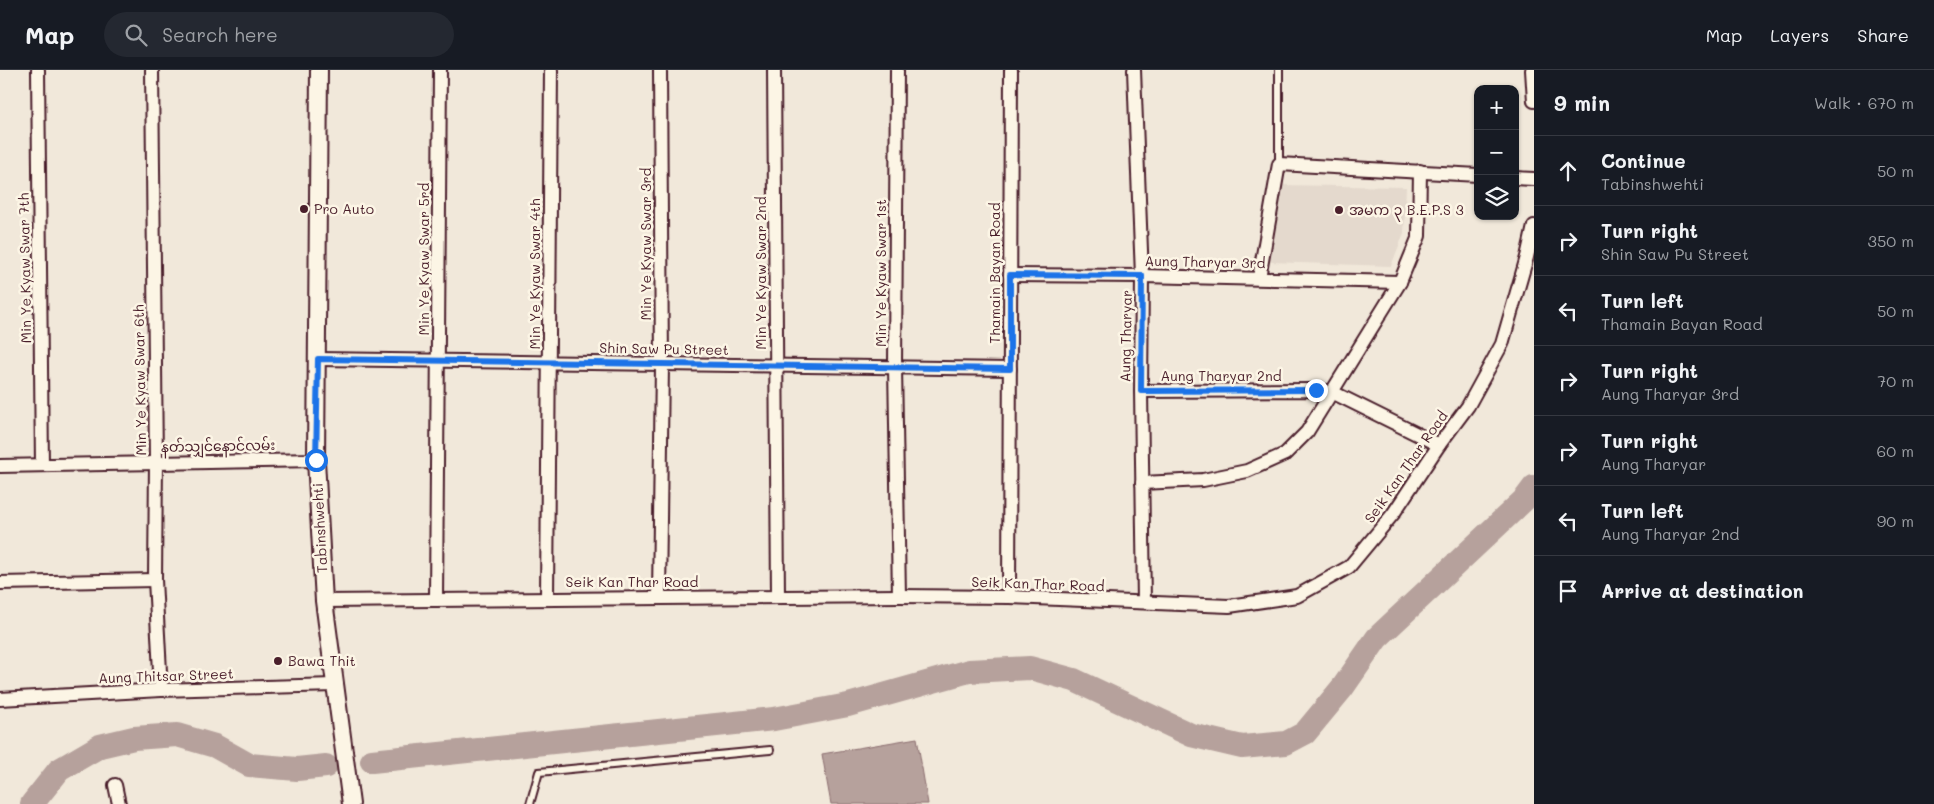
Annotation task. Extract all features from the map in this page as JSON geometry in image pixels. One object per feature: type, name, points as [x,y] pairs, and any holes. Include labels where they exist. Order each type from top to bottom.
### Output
[{"type":"main road","name":"Tabinshwehti","points":[[319,70],[316,460],[324,601],[351,804]]},
{"type":"street","name":"Min Ye Kyaw Swar 7th","points":[[38,70],[42,465]]},
{"type":"street","name":"Min Ye Kyaw Swar 6th","points":[[152,70],[156,462],[155,580],[161,690]]},
{"type":"street","name":"Min Ye Kyaw Swar 5rd","points":[[436,599],[440,70]]},
{"type":"street","name":"Min Ye Kyaw Swar 4th","points":[[547,598],[551,70]]},
{"type":"street","name":"Min Ye Kyaw Swar 3rd","points":[[659,598],[662,365],[660,70]]},
{"type":"street","name":"Min Ye Kyaw Swar 2nd","points":[[774,70],[778,596]]},
{"type":"street","name":"Min Ye Kyaw Swar 1st","points":[[897,70],[895,367],[899,596]]},
{"type":"street","name":"Thamain Bayan Road","points":[[1009,596],[1011,70]]},
{"type":"street","name":"Aung Tharyar","points":[[1134,70],[1142,276],[1141,391],[1144,602]]},
{"type":"street","points":[[1532,70],[1534,101]]},
{"type":"street","points":[[1259,278],[1279,164],[1474,175]]},
{"type":"street","points":[[1142,482],[1202,480],[1247,471],[1285,454],[1307,432],[1400,282],[1419,236],[1420,171]]},
{"type":"street","points":[[1519,178],[1534,179]]},
{"type":"street","name":"Seik Kan Thar Road","points":[[324,601],[778,596],[1009,596],[1229,606],[1297,596],[1349,567],[1393,514],[1439,445],[1468,406],[1502,344],[1534,226]]},
{"type":"street","name":"Aung Tharyar 3rd","points":[[1010,275],[1400,282]]},
{"type":"street","name":"Shin Saw Pu Street","points":[[318,359],[1010,369]]},
{"type":"street","name":"Aung Tharyar 2nd","points":[[1141,391],[1316,390],[1332,392],[1439,445]]},
{"type":"street","name":"နတ်သျှင်နောင်လမ်း","points":[[0,466],[316,460]]},
{"type":"street","points":[[0,583],[155,580]]},
{"type":"street","name":"Aung Thitsar Street","points":[[0,699],[161,690],[334,685]]},
{"type":"street","points":[[115,785],[119,804]]},
{"type":"lane","points":[[1278,70],[1279,164]]},
{"type":"lane","points":[[530,804],[538,772],[770,750]]},
{"type":"shaded area","name":"အမက ၃ B.E.P.S 3","points":[[1276,185],[1406,187],[1404,233],[1391,266],[1269,262]]},
{"type":"shaded area","points":[[917,738],[928,804],[831,804],[822,754]]},
{"type":"waterway","points":[[372,761],[774,719],[848,705],[969,671],[1030,668],[1074,680],[1191,735],[1242,747],[1286,743],[1305,733],[1343,687],[1377,638],[1525,499],[1534,487]]},
{"type":"waterway","points":[[32,804],[59,770],[100,746],[134,738],[177,735],[215,746],[249,765],[297,769],[326,766]]},
{"type":"place","name":"Pro Auto","points":[[304,209]]},
{"type":"place","name":"အမက ၃ B.E.P.S 3","points":[[1339,210]]},
{"type":"place","name":"Bawa Thit","points":[[278,661]]},
{"type":"route","points":[[316,460],[318,359],[1010,369],[1010,275],[1142,276],[1141,391],[1316,390]]}]
